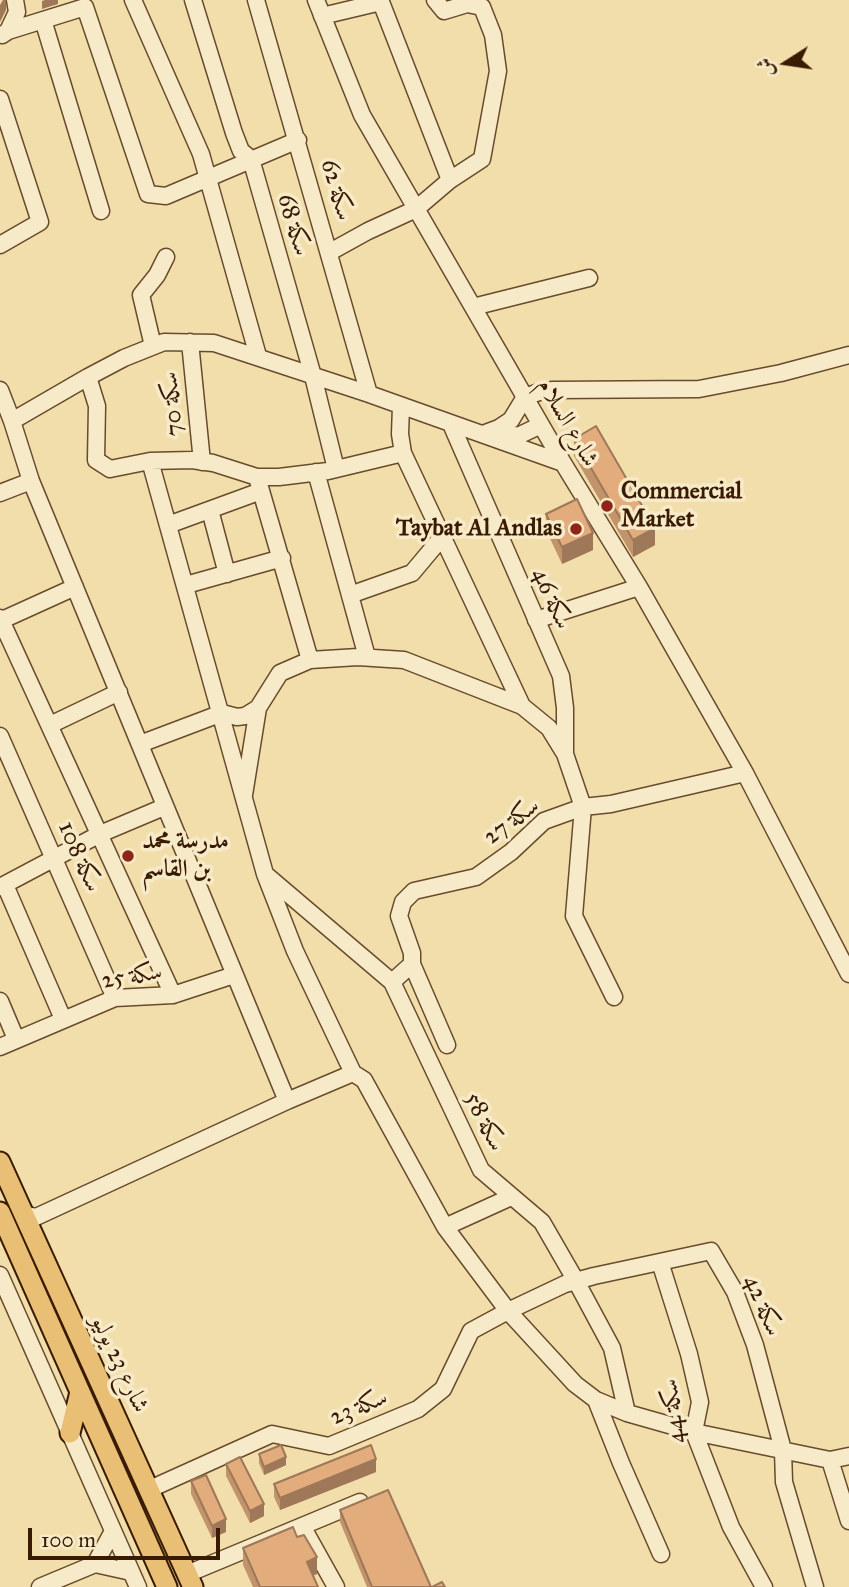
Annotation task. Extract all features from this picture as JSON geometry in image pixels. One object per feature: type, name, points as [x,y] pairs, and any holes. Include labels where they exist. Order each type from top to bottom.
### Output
[{"type":"main road","name":"شارع 23 يوليو","points":[[0,1162],[29,1220],[190,1581]]},
{"type":"main road","name":"شارع 23 يوليو","points":[[0,1212],[167,1587]]},
{"type":"main road","points":[[70,1433],[80,1392]]},
{"type":"street","points":[[4,34],[17,12],[15,0]]},
{"type":"street","points":[[133,0],[201,154],[258,356]]},
{"type":"street","name":"سكة 68","points":[[194,0],[234,133],[241,151],[251,159],[313,376],[336,469]]},
{"type":"street","name":"سكة 62","points":[[256,0],[369,394]]},
{"type":"street","name":"شارع السلام","points":[[316,0],[362,115],[562,463],[639,587],[745,773],[849,974]]},
{"type":"street","points":[[330,252],[416,209],[450,180],[482,159],[498,71],[493,35],[482,7],[467,4],[444,11],[435,0]]},
{"type":"street","points":[[322,16],[382,2],[450,180]]},
{"type":"street","points":[[4,34],[85,7],[148,194],[166,197],[298,140]]},
{"type":"street","points":[[43,20],[101,211]]},
{"type":"street","points":[[0,99],[40,222],[0,245]]},
{"type":"street","points":[[153,346],[141,295],[157,275],[166,257]]},
{"type":"street","points":[[473,307],[589,278]]},
{"type":"street","points":[[12,421],[88,376],[153,346],[164,342],[214,343],[369,394],[562,463]]},
{"type":"street","name":"سكة 70","points":[[190,342],[202,461]]},
{"type":"street","points":[[499,428],[511,420],[525,397],[553,390],[699,389],[781,373],[849,355]]},
{"type":"street","points":[[88,376],[96,406],[96,460],[110,469],[150,461],[202,461],[259,484]]},
{"type":"street","points":[[0,390],[31,481],[287,1101]]},
{"type":"street","points":[[401,406],[400,434],[403,453],[522,706]]},
{"type":"street","points":[[483,434],[528,422],[541,425]]},
{"type":"street","name":"سكة 46","points":[[451,424],[561,676],[565,708],[565,754]]},
{"type":"street","points":[[483,434],[505,437],[520,435],[541,425]]},
{"type":"street","points":[[168,525],[210,510],[259,484],[403,453]]},
{"type":"street","points":[[150,461],[265,874],[295,951],[353,1073],[364,1080],[445,1227],[508,1311],[575,1384],[596,1400],[627,1413],[694,1432],[830,1460],[849,1455]]},
{"type":"street","points":[[316,472],[367,657]]},
{"type":"street","points":[[0,493],[31,481]]},
{"type":"street","points":[[259,484],[310,660]]},
{"type":"street","points":[[210,510],[227,574]]},
{"type":"street","points":[[350,595],[412,573],[443,536]]},
{"type":"street","points":[[186,585],[282,558]]},
{"type":"street","points":[[75,587],[0,620],[173,995]]},
{"type":"street","points":[[536,620],[639,587]]},
{"type":"street","points":[[244,795],[258,708],[279,673],[310,660],[367,657],[404,660],[522,706],[549,728],[565,754],[583,807],[574,916],[614,998]]},
{"type":"street","points":[[50,725],[119,692]]},
{"type":"street","points":[[140,744],[222,713],[245,716],[258,708]]},
{"type":"street","name":"سكة 108","points":[[0,736],[115,998]]},
{"type":"street","name":"سكة 27","points":[[412,964],[412,953],[399,916],[407,897],[414,891],[476,877],[511,852],[544,821],[583,807],[611,804],[745,773]]},
{"type":"street","points":[[63,1019],[2,886],[100,834],[164,807]]},
{"type":"street","name":"سكة 58","points":[[265,874],[392,982],[481,1170],[542,1222],[576,1281],[612,1349],[627,1413]]},
{"type":"street","points":[[392,982],[412,964],[447,1045]]},
{"type":"street","name":"سكة 25","points":[[0,1047],[115,998],[173,995],[234,975]]},
{"type":"street","points":[[0,1001],[16,1039]]},
{"type":"street","points":[[29,1220],[353,1073]]},
{"type":"street","points":[[445,1227],[511,1197]]},
{"type":"street","name":"سكة 42","points":[[508,1311],[576,1281],[711,1251],[735,1292],[755,1345],[783,1450],[784,1482],[815,1587]]},
{"type":"street","name":"سكة 44","points":[[660,1262],[689,1353],[700,1402],[694,1432],[731,1527],[764,1587]]},
{"type":"street","points":[[0,1275],[135,1579]]},
{"type":"street","name":"سكة 23","points":[[150,1489],[272,1434],[328,1446],[418,1409],[443,1389],[471,1331],[508,1311]]},
{"type":"street","points":[[596,1400],[661,1554]]},
{"type":"street","points":[[830,1460],[849,1521]]},
{"type":"street","points":[[190,1581],[302,1527],[374,1497]]},
{"type":"street","points":[[302,1527],[336,1587]]},
{"type":"street","points":[[40,1587],[95,1564],[113,1531]]},
{"type":"street","points":[[95,1564],[135,1579]]},
{"type":"building","points":[[596,426],[655,528],[633,540],[574,439]]},
{"type":"building","points":[[577,499],[593,533],[562,547],[546,514]]},
{"type":"building","points":[[281,1445],[286,1457],[264,1467],[259,1454]]},
{"type":"building","points":[[371,1445],[376,1459],[280,1498],[274,1484]]},
{"type":"building","points":[[240,1457],[264,1504],[250,1511],[226,1464]]},
{"type":"building","points":[[206,1475],[226,1519],[212,1526],[191,1481]]},
{"type":"building","points":[[388,1490],[431,1587],[372,1587],[340,1510]]},
{"type":"building","points":[[293,1527],[297,1537],[304,1535],[317,1557],[307,1562],[318,1587],[260,1587],[243,1548]]},
{"type":"building","points":[[442,1582],[445,1587],[432,1587]]},
{"type":"place","name":"Commercial Market","points":[[607,506]]},
{"type":"place","name":"Taybat Al Andlas","points":[[576,529]]},
{"type":"place","name":"مدرسة محمد بن القاسم","points":[[128,856]]}]
